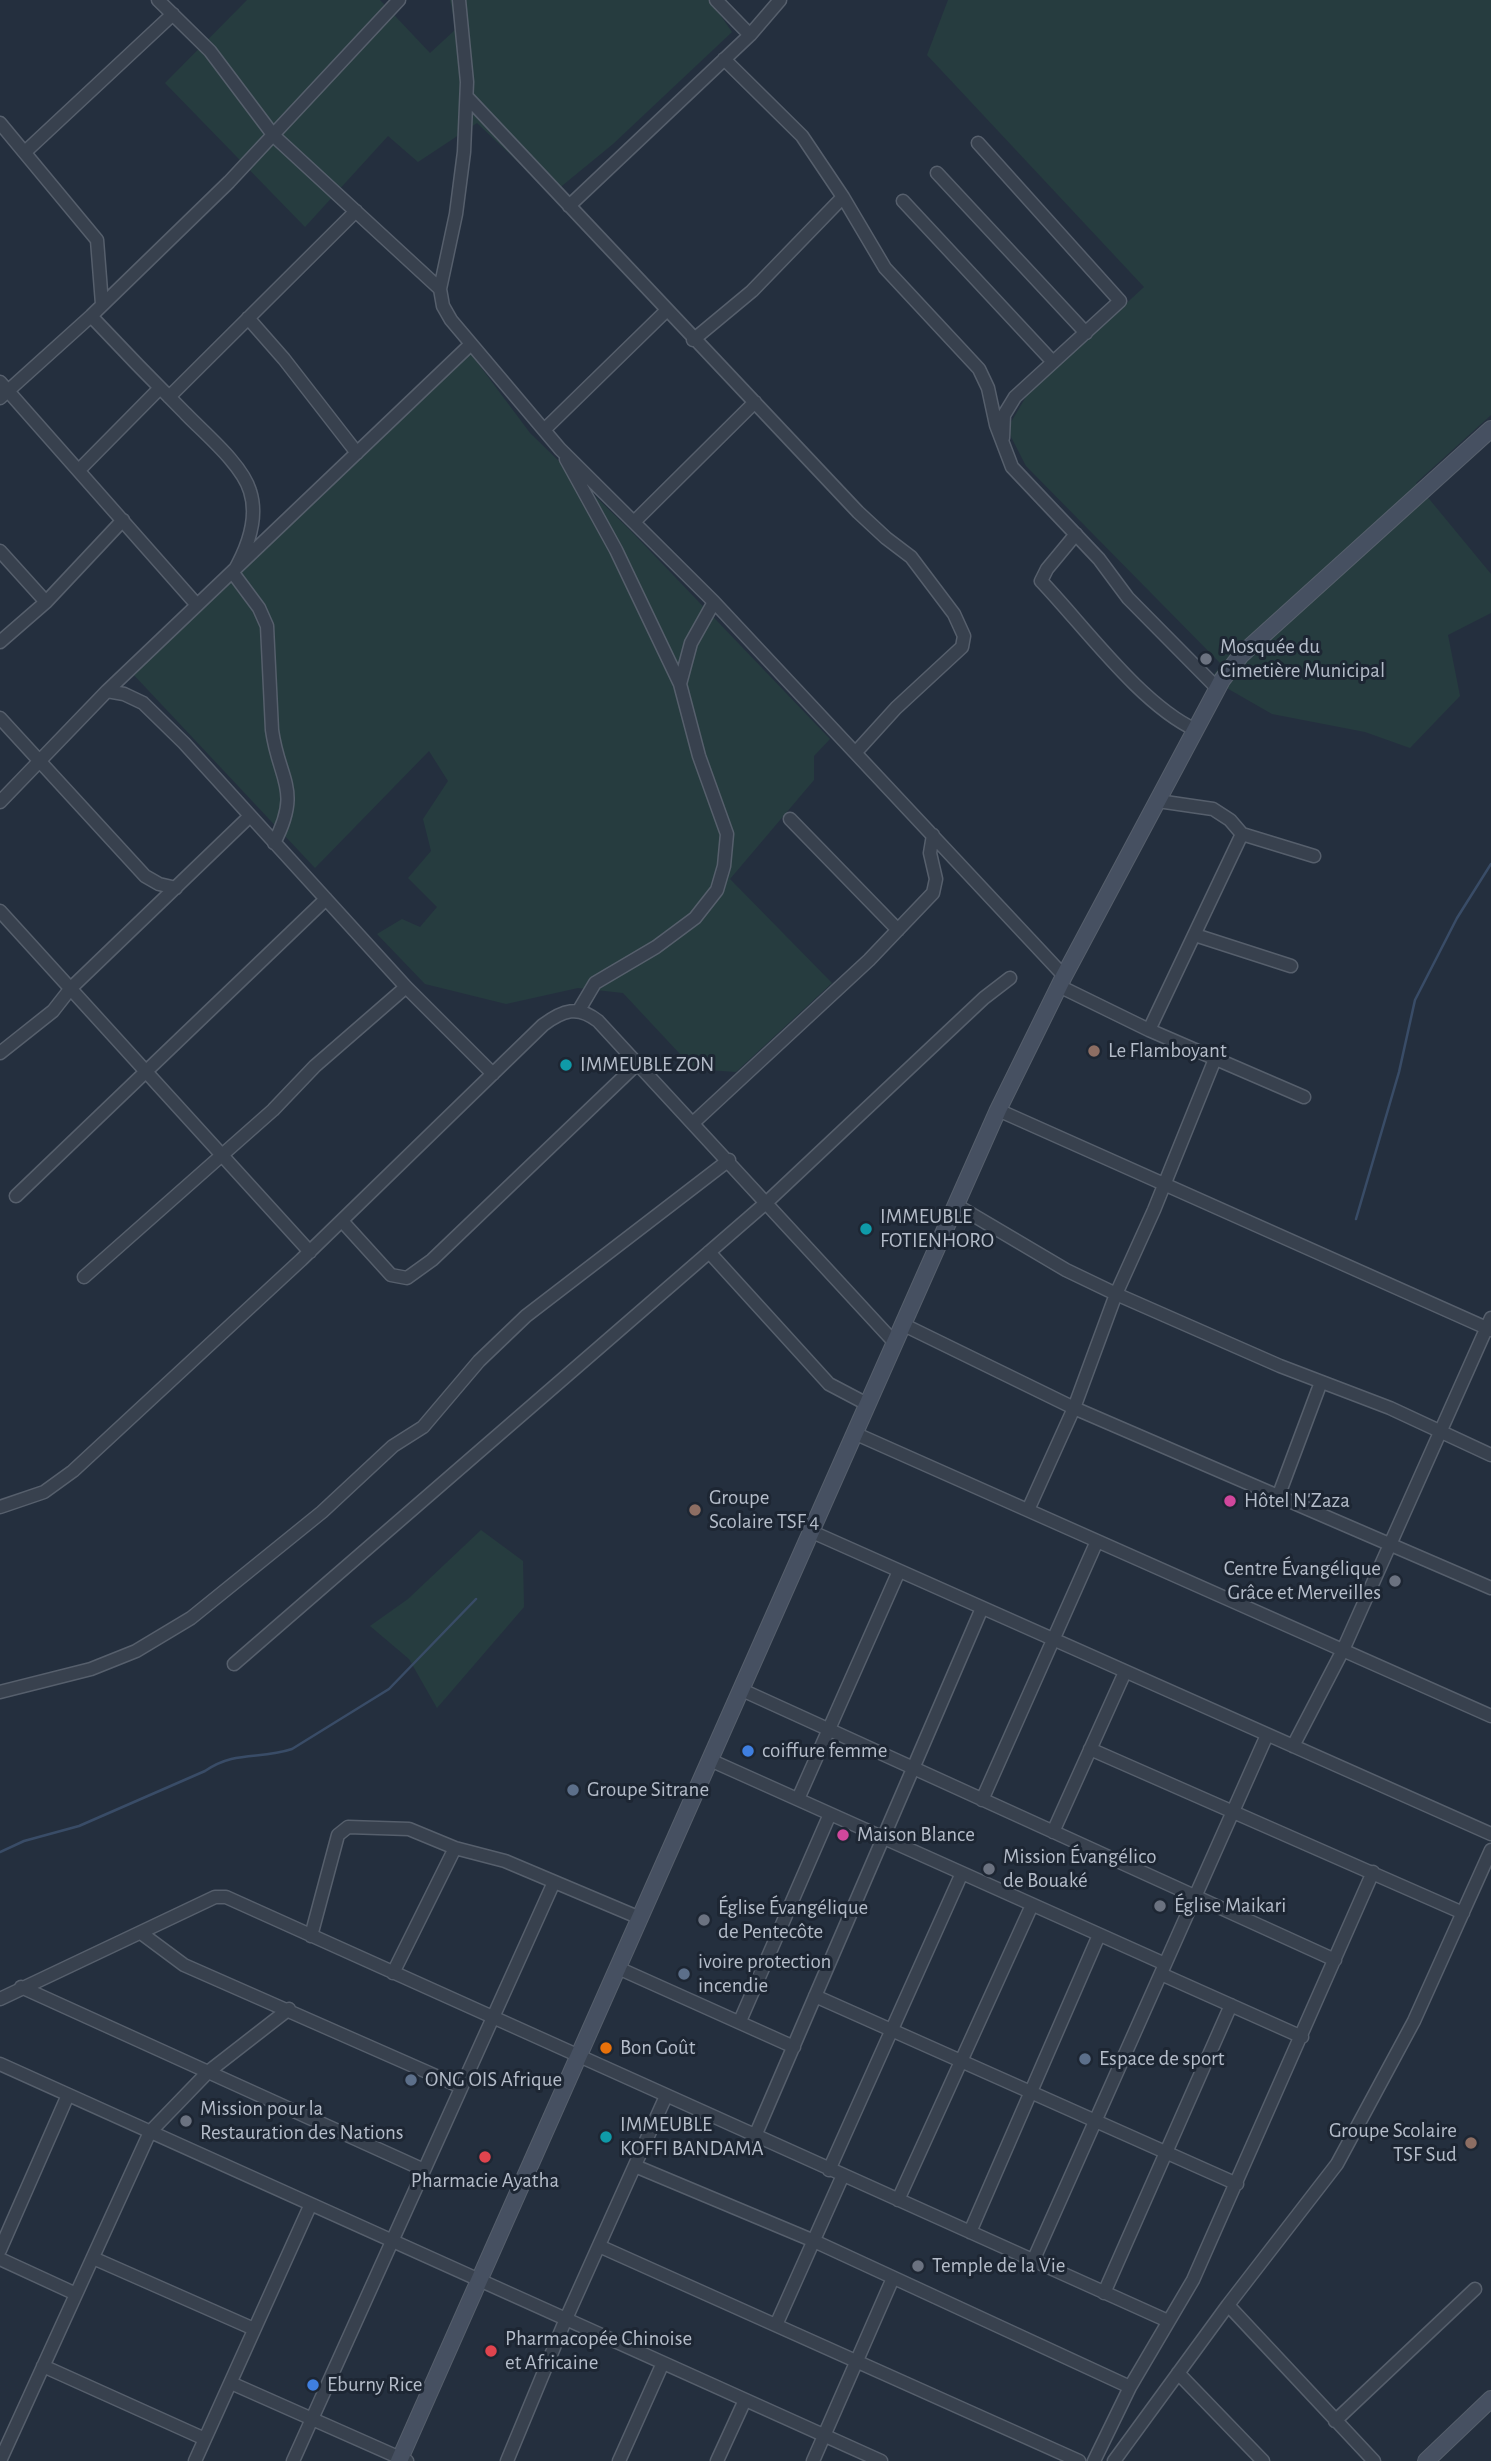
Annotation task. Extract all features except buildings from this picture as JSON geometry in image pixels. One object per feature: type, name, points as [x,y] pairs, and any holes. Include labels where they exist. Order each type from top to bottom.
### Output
[{"type":"street","points":[[158,0],[210,51],[274,135],[440,289]]},
{"type":"street","points":[[458,0],[467,97],[464,152],[456,214],[440,289],[443,306],[471,344],[561,449],[714,602],[856,752],[1062,981],[1149,1030],[1304,1097]]},
{"type":"street","points":[[716,0],[750,35]]},
{"type":"street","points":[[569,206],[750,35],[780,0]]},
{"type":"street","points":[[197,605],[79,470],[3,390],[91,316],[274,135],[392,3]]},
{"type":"street","points":[[25,152],[173,14]]},
{"type":"street","points":[[724,59],[802,136],[843,197],[885,268],[979,369],[988,388],[1012,467],[1076,534],[1128,598],[1218,689]]},
{"type":"street","points":[[467,97],[693,340],[755,401],[876,530],[911,557],[954,614],[964,636],[962,647],[954,658],[896,708],[856,752]]},
{"type":"street","points":[[0,123],[97,240],[102,304]]},
{"type":"street","points":[[978,143],[1120,302],[1015,397],[1004,415],[1003,443]]},
{"type":"street","points":[[937,173],[1086,333]]},
{"type":"street","points":[[693,340],[752,291],[843,197]]},
{"type":"street","points":[[903,201],[1052,361]]},
{"type":"street","points":[[79,470],[248,318],[356,211]]},
{"type":"street","points":[[544,430],[666,311]]},
{"type":"street","points":[[91,316],[244,477],[250,491],[252,527],[244,554],[233,573]]},
{"type":"street","points":[[248,318],[285,359],[357,453]]},
{"type":"street","points":[[0,802],[107,691],[471,344]]},
{"type":"street","points":[[634,522],[755,401]]},
{"type":"street","points":[[231,2383],[402,2460],[577,2056],[998,1110],[1062,981],[1218,689],[1241,655],[1489,435]]},
{"type":"street","points":[[561,449],[617,551],[680,684],[699,756],[727,834],[724,866],[717,890],[695,918],[656,947],[595,983],[579,1010]]},
{"type":"street","points":[[0,642],[46,602],[123,520]]},
{"type":"street","points":[[1076,534],[1047,569],[1041,582],[1118,666],[1178,722],[1196,730]]},
{"type":"street","points":[[0,551],[46,602]]},
{"type":"street","points":[[233,573],[259,608],[267,626],[272,730],[274,746],[286,779],[289,803],[285,821],[274,843]]},
{"type":"street","points":[[680,684],[691,643],[714,602]]},
{"type":"street","points":[[107,691],[124,694],[143,704],[184,743],[406,987],[493,1074]]},
{"type":"street","points":[[0,718],[145,876],[159,884],[176,888]]},
{"type":"street","points":[[1158,801],[1213,809],[1230,820],[1242,834],[1314,856]]},
{"type":"street","points":[[0,1053],[53,1011],[71,988],[250,816]]},
{"type":"street","points":[[790,819],[898,930]]},
{"type":"street","points":[[1149,1030],[1242,834]]},
{"type":"street","points":[[694,1123],[898,930],[936,888],[930,853],[933,835]]},
{"type":"street","points":[[16,1196],[326,899]]},
{"type":"street","points":[[0,911],[310,1252]]},
{"type":"street","points":[[1195,936],[1291,965]]},
{"type":"street","points":[[234,1664],[768,1202],[984,998],[1010,978]]},
{"type":"street","points":[[84,1277],[273,1110],[315,1066],[406,987]]},
{"type":"street","points":[[0,1507],[44,1492],[73,1471],[310,1252],[549,1020],[566,1011],[579,1010],[598,1021],[730,1160],[894,1342]]},
{"type":"street","points":[[1028,1510],[1074,1408],[1116,1294],[1215,1059]]},
{"type":"street","points":[[342,1221],[391,1275],[407,1278],[441,1251],[637,1064]]},
{"type":"street","points":[[998,1110],[1489,1325],[1343,1650],[1293,1746]]},
{"type":"street","points":[[0,1692],[91,1669],[136,1651],[191,1618],[323,1512],[393,1446],[422,1427],[478,1361],[526,1316],[730,1160]]},
{"type":"street","points":[[956,1205],[1066,1270],[1116,1294],[1321,1382],[1390,1408],[1491,1455]]},
{"type":"street","points":[[709,1252],[829,1384],[867,1404]]},
{"type":"street","points":[[902,1324],[1074,1408],[1491,1588]]},
{"type":"street","points":[[1278,1497],[1321,1382]]},
{"type":"street","points":[[854,1433],[1491,1716]]},
{"type":"street","points":[[810,1531],[1491,1834]]},
{"type":"street","points":[[982,1800],[1097,1541]]},
{"type":"street","points":[[798,1799],[899,1571]]},
{"type":"street","points":[[755,2136],[982,1608]]},
{"type":"street","points":[[1054,1832],[1125,1672]]},
{"type":"street","points":[[742,1690],[1335,1960]]},
{"type":"street","points":[[1033,2261],[1267,1735]]},
{"type":"street","points":[[1090,1749],[1463,1913]]},
{"type":"street","points":[[710,1760],[1099,1935],[1231,2005],[1302,2036]]},
{"type":"street","points":[[740,2021],[830,1814]]},
{"type":"street","points":[[312,1936],[338,1835],[348,1827],[396,1827],[422,1833],[455,1848],[505,1861],[640,1918]]},
{"type":"street","points":[[393,1973],[455,1848]]},
{"type":"street","points":[[1116,2460],[1228,2305],[1337,2164],[1414,2021],[1491,1850]]},
{"type":"street","points":[[1094,2461],[1130,2387],[1193,2280],[1373,1872]]},
{"type":"street","points":[[829,2169],[962,1873]]},
{"type":"street","points":[[293,2461],[554,1882]]},
{"type":"street","points":[[0,1999],[220,1896],[1168,2321]]},
{"type":"street","points":[[898,2200],[1032,1905]]},
{"type":"street","points":[[141,1933],[184,1965],[461,2087]]},
{"type":"street","points":[[970,2232],[1099,1935]]},
{"type":"street","points":[[618,1968],[794,2047]]},
{"type":"street","points":[[21,1987],[424,2170]]},
{"type":"street","points":[[815,1996],[1237,2184]]},
{"type":"street","points":[[1104,2292],[1231,2005]]},
{"type":"street","points":[[0,2461],[149,2132],[208,2072],[289,2009]]},
{"type":"street","points":[[0,2064],[662,2365],[881,2461]]},
{"type":"street","points":[[0,2250],[68,2095]]},
{"type":"street","points":[[507,2461],[565,2321],[666,2096]]},
{"type":"street","points":[[635,2166],[814,2241],[1130,2387]]},
{"type":"street","points":[[776,2325],[843,2175]]},
{"type":"street","points":[[195,2461],[310,2206]]},
{"type":"street","points":[[599,2246],[1079,2461]]},
{"type":"street","points":[[93,2258],[254,2329]]},
{"type":"street","points":[[0,2259],[76,2294]]},
{"type":"street","points":[[813,2461],[893,2278]]},
{"type":"street","points":[[1335,2421],[1475,2289]]},
{"type":"street","points":[[1228,2305],[1374,2461]]},
{"type":"street","points":[[619,2461],[662,2365]]},
{"type":"street","points":[[43,2367],[205,2439]]},
{"type":"street","points":[[1178,2373],[1263,2461]]},
{"type":"street","points":[[1426,2461],[1491,2399]]},
{"type":"street","points":[[717,2461],[745,2400]]},
{"type":"green space","points":[[247,0],[380,0],[430,53],[456,29],[450,0],[710,0],[732,32],[613,144],[552,194],[477,123],[418,162],[388,136],[305,227],[165,83]]},
{"type":"green space","points":[[948,0],[1491,0],[1491,415],[1416,483],[1491,574],[1491,613],[1448,635],[1460,696],[1410,748],[1365,732],[1272,714],[1211,679],[1221,664],[1026,466],[1007,429],[1027,395],[1144,287],[927,55]]},
{"type":"green space","points":[[468,350],[530,433],[630,530],[830,739],[814,756],[814,780],[730,879],[832,983],[736,1072],[694,1069],[623,993],[578,988],[506,1004],[425,984],[377,934],[402,919],[420,927],[437,907],[408,878],[431,851],[423,819],[448,781],[429,751],[315,868],[132,673]]},
{"type":"green space","points":[[481,1530],[523,1561],[524,1607],[437,1708],[409,1659],[370,1626],[408,1599]]},
{"type":"waterway","points":[[1356,1219],[1399,1072],[1415,1000],[1457,918],[1491,864]]},
{"type":"waterway","points":[[0,1852],[24,1841],[79,1826],[227,1760],[292,1749],[389,1689],[476,1599]]},
{"type":"place","name":"Mosquée du Cimetière Municipal","points":[[1206,659]]},
{"type":"place","name":"Le Flamboyant","points":[[1094,1051]]},
{"type":"place","name":"IMMEUBLE ZON","points":[[566,1065]]},
{"type":"place","name":"IMMEUBLE FOTIENHORO","points":[[866,1229]]},
{"type":"place","name":"Hôtel N'Zaza","points":[[1230,1501]]},
{"type":"place","name":"Groupe Scolaire TSF 4","points":[[695,1510]]},
{"type":"place","name":"Centre Évangélique Grâce et Merveilles","points":[[1395,1581]]},
{"type":"place","name":"coiffure femme","points":[[748,1751]]},
{"type":"place","name":"Groupe Sitrane","points":[[573,1790]]},
{"type":"place","name":"Maison Blance","points":[[843,1835]]},
{"type":"place","name":"Mission Évangélico de Bouaké","points":[[989,1869]]},
{"type":"place","name":"Église Maikari","points":[[1160,1906]]},
{"type":"place","name":"Église Évangélique de Pentecôte","points":[[704,1920]]},
{"type":"place","name":"ivoire protection incendie","points":[[684,1974]]},
{"type":"place","name":"Bon Goût","points":[[606,2048]]},
{"type":"place","name":"Espace de sport","points":[[1085,2059]]},
{"type":"place","name":"ONG OIS Afrique","points":[[411,2080]]},
{"type":"place","name":"Mission pour la Restauration des Nations","points":[[186,2121]]},
{"type":"place","name":"IMMEUBLE KOFFI BANDAMA","points":[[606,2137]]},
{"type":"place","name":"Groupe Scolaire TSF Sud","points":[[1471,2143]]},
{"type":"place","name":"Pharmacie Ayatha","points":[[485,2157]]},
{"type":"place","name":"Temple de la Vie","points":[[918,2266]]},
{"type":"place","name":"Pharmacopée Chinoise et Africaine","points":[[491,2351]]},
{"type":"place","name":"Eburny Rice","points":[[313,2385]]}]
